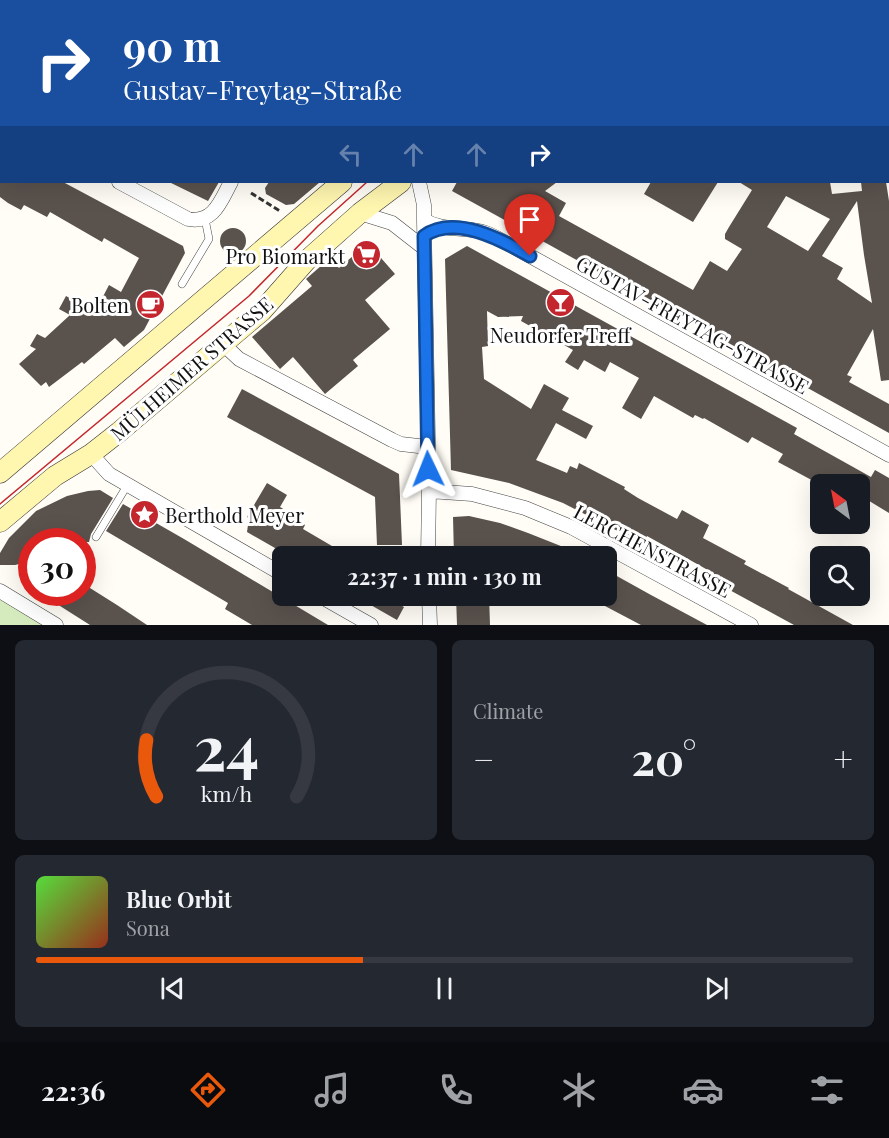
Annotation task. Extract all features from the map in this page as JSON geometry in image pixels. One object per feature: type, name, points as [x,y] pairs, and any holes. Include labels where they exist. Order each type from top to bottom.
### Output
[{"type":"main road","points":[[0,472],[341,183]]},
{"type":"main road","name":"MÜLHEIMER STRASSE","points":[[0,522],[55,476],[91,454],[262,311],[306,261],[360,213],[400,183]]},
{"type":"street","points":[[120,183],[188,219],[197,221],[214,213],[230,183]]},
{"type":"street","points":[[419,183],[424,204],[428,546]]},
{"type":"street","points":[[360,213],[392,223],[424,242]]},
{"type":"street","name":"GUSTAV-FREYTAG-STRASSE","points":[[424,220],[441,228],[485,233],[512,246],[889,454]]},
{"type":"street","points":[[424,242],[432,230],[441,228]]},
{"type":"street","points":[[223,344],[239,359],[392,440],[401,444],[427,447]]},
{"type":"street","points":[[91,454],[109,474],[272,568]]},
{"type":"street","name":"LERCHENSTRASSE","points":[[429,491],[472,494],[525,508],[571,527],[751,625]]},
{"type":"street","points":[[0,591],[56,625]]},
{"type":"street","points":[[338,606],[371,625]]},
{"type":"street","points":[[429,606],[430,625]]},
{"type":"lane","points":[[182,284],[209,239],[205,219]]},
{"type":"lane","points":[[96,537],[128,484]]},
{"type":"path","points":[[251,193],[297,221]]},
{"type":"green space","points":[[0,595],[47,625],[0,625]]},
{"type":"building","points":[[0,183],[65,183],[183,246],[185,253],[144,330],[124,347],[115,338],[84,364],[82,362],[49,387],[46,382],[41,386],[19,364],[36,349],[30,346],[37,334],[45,338],[70,315],[59,309],[66,296],[95,312],[109,285],[121,292],[139,258],[104,238],[102,242],[50,212],[47,217],[24,205],[21,210],[0,197]]},
{"type":"building","points":[[171,183],[218,183],[208,201]]},
{"type":"building","points":[[268,183],[319,183],[294,204],[286,205],[266,194],[265,188]]},
{"type":"building","points":[[456,183],[556,183],[545,191],[566,203],[559,216],[693,290],[710,261],[727,271],[742,249],[725,239],[725,234],[752,190],[741,183],[830,183],[832,194],[862,191],[861,183],[886,183],[889,201],[889,380],[881,381],[873,329],[847,375],[852,377],[849,382],[889,404],[889,433],[452,191]],"holes":[[[786,196],[830,219],[808,251],[767,227]],[[857,201],[872,303],[837,279],[843,268],[822,256]]]},
{"type":"building","points":[[650,183],[717,183],[693,222],[644,194]]},
{"type":"building","points":[[233,228],[242,232],[246,241],[242,250],[233,254],[224,250],[220,241],[224,232]]},
{"type":"building","points":[[368,243],[395,274],[365,300],[390,329],[353,360],[358,366],[325,394],[293,357],[280,369],[252,337],[312,286],[306,279],[330,258],[339,268]]},
{"type":"building","points":[[467,246],[797,428],[794,434],[866,474],[810,474],[810,479],[778,462],[783,454],[752,437],[748,443],[704,418],[695,415],[693,418],[654,396],[641,419],[622,408],[639,378],[610,362],[605,372],[584,360],[578,370],[565,362],[573,350],[521,321],[523,316],[498,317],[487,311],[488,346],[482,347],[484,379],[531,409],[544,384],[569,398],[562,410],[593,426],[586,439],[556,423],[536,460],[567,473],[570,466],[577,469],[579,463],[625,487],[624,489],[638,498],[677,519],[682,510],[709,525],[703,538],[746,561],[744,564],[810,601],[810,606],[819,606],[853,625],[794,625],[702,575],[706,569],[647,536],[643,544],[563,503],[509,483],[451,470],[445,259]]},
{"type":"building","points":[[242,389],[399,474],[402,545],[377,545],[375,497],[227,417]]},
{"type":"building","points":[[875,470],[889,478],[889,513],[870,501],[870,476]]},
{"type":"building","points":[[267,483],[287,495],[280,507],[297,517],[296,519],[305,525],[303,529],[332,546],[272,546],[247,532],[249,518],[247,517]]},
{"type":"building","points":[[100,490],[113,498],[95,528],[19,528],[36,511],[67,496]]},
{"type":"building","points":[[123,504],[272,592],[272,606],[296,606],[328,625],[252,625],[225,609],[228,603],[106,531]]},
{"type":"building","points":[[469,516],[500,523],[561,546],[454,546],[453,517]]},
{"type":"building","points":[[18,529],[18,564],[0,565],[0,553]]},
{"type":"building","points":[[617,576],[707,625],[641,625],[605,606],[617,606]]},
{"type":"building","points":[[96,592],[147,625],[90,625],[60,606],[96,606]]},
{"type":"building","points":[[372,606],[402,606],[404,607],[397,620]]},
{"type":"building","points":[[456,606],[489,606],[490,625],[457,625]]},
{"type":"tram line","points":[[0,504],[249,296],[318,226],[366,183]]},
{"type":"place","name":"Pro Biomarkt","points":[[366,255]]},
{"type":"place","name":"Neudorfer Treff","points":[[560,303]]},
{"type":"place","name":"Bolten","points":[[150,304]]},
{"type":"place","name":"Berthold Meyer","points":[[144,514]]},
{"type":"route","points":[[428,469],[424,236],[432,230],[441,228],[466,229],[485,233],[530,256]]}]
